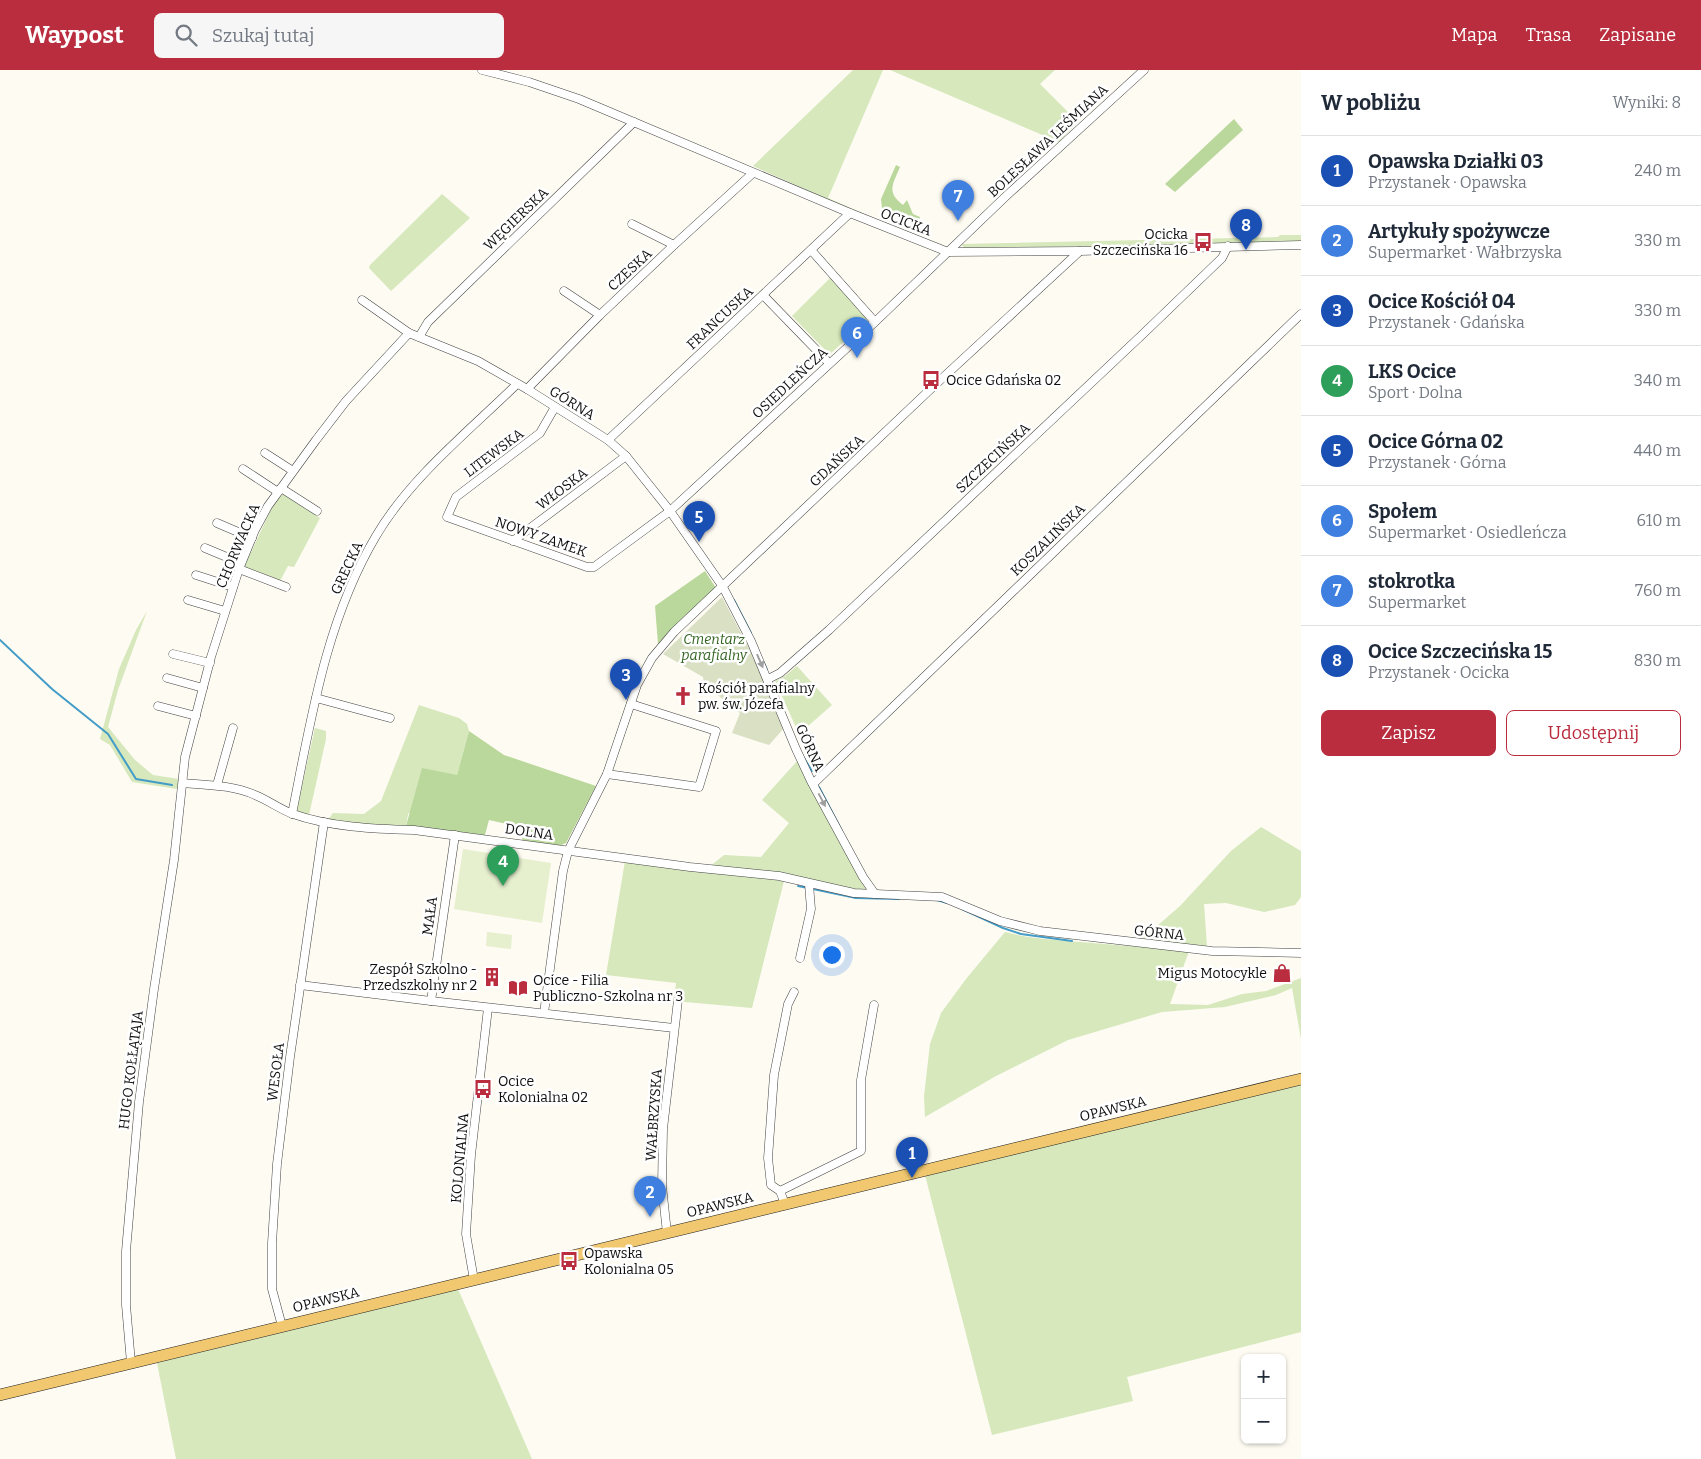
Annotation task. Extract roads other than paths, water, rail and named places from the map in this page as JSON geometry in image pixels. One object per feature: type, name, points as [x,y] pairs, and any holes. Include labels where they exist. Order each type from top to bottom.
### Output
[{"type":"main road","name":"OPAWSKA","points":[[0,1395],[1301,1079]]},
{"type":"street","name":"OCICKA","points":[[482,70],[529,82],[580,99],[753,173],[948,252],[1301,245]]},
{"type":"street","name":"BOLESŁAWA LEŚMIANA","points":[[948,252],[1144,70]]},
{"type":"street","name":"WĘGIERSKA","points":[[419,337],[428,322],[634,122]]},
{"type":"street","name":"CZESKA","points":[[527,389],[600,315],[753,173]]},
{"type":"street","name":"FRANCUSKA","points":[[608,440],[850,213]]},
{"type":"street","points":[[632,224],[674,245]]},
{"type":"street","name":"SZCZECIŃSKA","points":[[768,679],[780,673],[829,630],[1222,258],[1228,246]]},
{"type":"street","points":[[811,250],[875,322]]},
{"type":"street","name":"GDAŃSKA","points":[[544,1014],[563,871],[568,850],[607,774],[640,678],[652,658],[674,632],[1080,250]]},
{"type":"street","name":"OSIEDLEŃCZA","points":[[670,511],[948,252]]},
{"type":"street","points":[[564,292],[600,315]]},
{"type":"street","points":[[764,294],[829,363]]},
{"type":"street","name":"GÓRNA","points":[[362,300],[409,333],[478,361],[527,389],[608,440],[626,456],[670,511],[722,587],[751,641],[796,749],[813,784],[863,877],[875,894],[942,897],[1000,922],[1040,931],[1212,951],[1301,953]]},
{"type":"street","name":"KOSZALIŃSKA","points":[[813,784],[1301,314]]},
{"type":"street","name":"CHORWACKA","points":[[183,783],[185,757],[225,611],[240,566],[268,506],[346,401],[409,333]]},
{"type":"street","name":"GRECKA","points":[[292,814],[316,698],[328,652],[348,592],[376,535],[417,481],[516,384]]},
{"type":"street","name":"LITEWSKA","points":[[447,517],[456,497],[540,433],[555,407]]},
{"type":"street","points":[[265,453],[293,471]]},
{"type":"street","name":"WŁOSKA","points":[[513,541],[626,456]]},
{"type":"street","points":[[243,469],[317,511]]},
{"type":"street","name":"NOWY ZAMEK","points":[[447,517],[587,567],[594,567],[670,511]]},
{"type":"street","points":[[217,523],[252,538]]},
{"type":"street","points":[[205,548],[286,587]]},
{"type":"street","points":[[196,575],[233,587]]},
{"type":"street","points":[[188,600],[225,611]]},
{"type":"street","points":[[173,654],[210,663]]},
{"type":"street","points":[[167,678],[203,688]]},
{"type":"street","points":[[316,698],[390,718]]},
{"type":"street","points":[[607,774],[699,787],[716,731],[631,704]]},
{"type":"street","points":[[158,706],[196,716]]},
{"type":"street","points":[[217,785],[233,728]]},
{"type":"street","name":"DOLNA","points":[[183,783],[217,785],[254,794],[292,814],[324,822],[381,829],[414,830],[690,867],[779,876],[809,888],[875,894]]},
{"type":"street","name":"HUGO KOŁŁĄTAJA","points":[[132,1363],[126,1305],[126,1251],[130,1197],[139,1102],[174,860],[183,783]]},
{"type":"street","name":"WESOŁA","points":[[282,1326],[272,1290],[272,1243],[277,1164],[300,985],[324,822]]},
{"type":"street","name":"MAŁA","points":[[431,1001],[455,835]]},
{"type":"street","points":[[800,958],[811,908],[809,888]]},
{"type":"street","points":[[300,985],[674,1028]]},
{"type":"street","points":[[785,1204],[780,1191],[771,1185],[768,1158],[774,1075],[788,1004],[794,992]]},
{"type":"street","name":"WAŁBRZYSKA","points":[[667,1233],[662,1186],[663,1128],[678,1000]]},
{"type":"street","points":[[780,1191],[861,1151],[861,1080],[874,1005]]},
{"type":"street","name":"KOLONIALNA","points":[[474,1280],[466,1234],[471,1156],[488,1008]]},
{"type":"waterway","points":[[734,600],[751,633]]},
{"type":"waterway","points":[[0,640],[52,689],[108,734],[136,779],[172,785]]},
{"type":"waterway","points":[[764,663],[767,670]]},
{"type":"waterway","points":[[804,758],[812,771]]},
{"type":"waterway","points":[[819,787],[842,831]]},
{"type":"waterway","points":[[798,886],[808,888]]},
{"type":"waterway","points":[[813,889],[856,898],[899,899]]},
{"type":"waterway","points":[[937,900],[947,903]]},
{"type":"waterway","points":[[962,909],[1021,934],[1072,941]]},
{"type":"place","name":"stokrotka","points":[[958,221]]},
{"type":"place","name":"Ocicka Szczecińska 16","points":[[1203,242]]},
{"type":"place","name":"Ocice Szczecińska 15","points":[[1246,250]]},
{"type":"place","name":"Społem","points":[[857,358]]},
{"type":"place","name":"Ocice Gdańska 02","points":[[931,380]]},
{"type":"place","name":"Ocice Górna 02","points":[[699,542]]},
{"type":"place","name":"Kościół parafialny pw. św. Józefa","points":[[683,696]]},
{"type":"place","name":"Ocice Kościół 04","points":[[626,700]]},
{"type":"place","name":"LKS Ocice","points":[[503,886]]},
{"type":"place","name":"Migus Motocykle","points":[[1282,973]]},
{"type":"place","name":"Zespół Szkolno - Przedszkolny nr 2","points":[[492,977]]},
{"type":"place","name":"Ocice - Filia Publiczno-Szkolna nr 3","points":[[518,988]]},
{"type":"place","name":"Ocice Kolonialna 02","points":[[483,1089]]},
{"type":"place","name":"Opawska Działki 03","points":[[912,1178]]},
{"type":"place","name":"Artykuły spożywcze","points":[[650,1217]]},
{"type":"place","name":"Opawska Kolonialna 05","points":[[569,1261]]},
{"type":"park label","name":"Cmentarz parafialny","points":[[714,648]]}]
